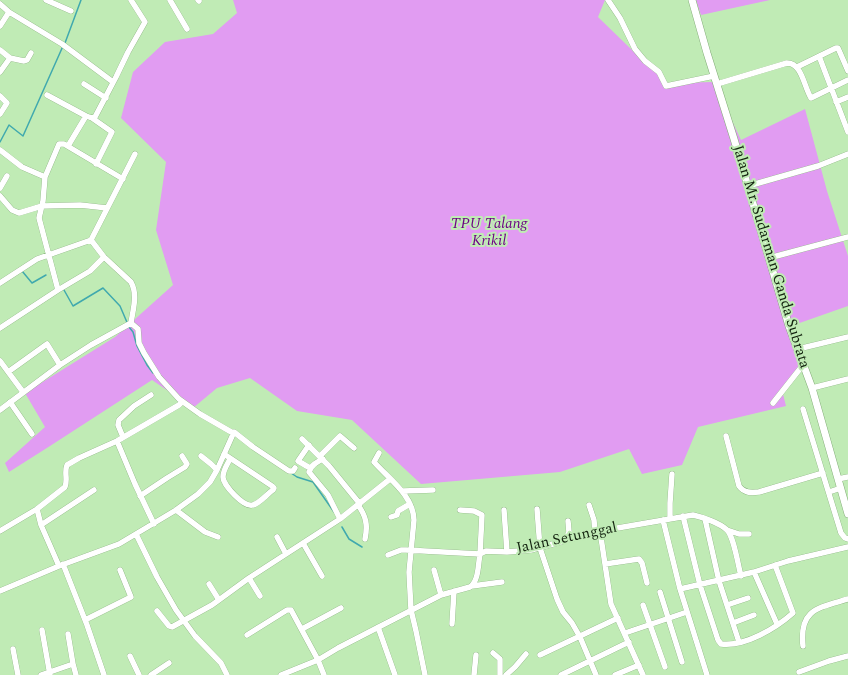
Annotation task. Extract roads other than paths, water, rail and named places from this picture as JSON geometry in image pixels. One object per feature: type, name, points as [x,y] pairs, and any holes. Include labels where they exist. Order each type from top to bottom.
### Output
[{"type":"street","points":[[46,0],[70,11]]},
{"type":"street","points":[[89,117],[95,117],[98,112],[145,22],[131,0]]},
{"type":"street","points":[[170,0],[187,29]]},
{"type":"street","points":[[608,0],[620,18],[635,49],[645,61],[659,72],[666,86],[714,76]]},
{"type":"street","name":"Jalan Mr. Sudarman Ganda Subrata","points":[[692,0],[789,326],[812,388],[847,506],[848,514]]},
{"type":"street","points":[[0,4],[10,12],[62,44],[113,82]]},
{"type":"street","points":[[0,26],[10,12]]},
{"type":"street","points":[[797,67],[837,48],[848,71]]},
{"type":"street","points":[[0,50],[10,58],[24,61],[31,53]]},
{"type":"street","points":[[819,56],[848,132]]},
{"type":"street","points":[[0,72],[10,58]]},
{"type":"street","points":[[717,84],[786,63],[790,63],[797,67],[811,98],[848,80]]},
{"type":"street","points":[[84,84],[106,98]]},
{"type":"street","points":[[47,95],[89,117],[112,132],[96,164]]},
{"type":"street","points":[[0,96],[7,103],[0,114]]},
{"type":"street","points":[[836,102],[848,97]]},
{"type":"street","points":[[68,146],[89,117]]},
{"type":"street","points":[[58,290],[39,218],[45,178],[59,144],[62,143],[68,146],[123,179]]},
{"type":"street","points":[[0,150],[22,167],[45,178]]},
{"type":"street","points":[[0,283],[34,260],[91,240],[135,154]]},
{"type":"street","points":[[748,186],[818,166],[848,154]]},
{"type":"street","points":[[0,188],[7,176]]},
{"type":"street","points":[[0,196],[12,210],[19,214],[42,206],[80,205],[107,208]]},
{"type":"street","points":[[769,258],[848,237]]},
{"type":"street","points":[[0,410],[60,365],[128,325],[135,296],[133,286],[131,282],[104,257],[91,240]]},
{"type":"street","points":[[0,328],[90,271],[104,257]]},
{"type":"street","points":[[128,325],[138,328],[139,343],[164,383],[181,403],[232,435]]},
{"type":"street","points":[[798,349],[848,337]]},
{"type":"street","points":[[8,372],[47,344],[60,365]]},
{"type":"street","points":[[0,361],[23,392]]},
{"type":"street","points":[[773,403],[803,365]]},
{"type":"street","points":[[812,388],[848,379]]},
{"type":"street","points":[[124,437],[118,425],[119,420],[134,406],[151,396]]},
{"type":"street","points":[[10,402],[32,434]]},
{"type":"street","points":[[0,531],[36,509],[65,487],[67,484],[66,468],[69,463],[117,441],[181,403]]},
{"type":"street","points":[[803,409],[841,533],[848,539]]},
{"type":"street","points":[[0,591],[61,565],[100,552],[136,534],[176,510],[198,494],[210,482],[234,432],[253,447],[289,471],[293,471],[295,468]]},
{"type":"street","points":[[310,468],[322,458],[340,436],[354,448]]},
{"type":"street","points":[[726,436],[739,486],[745,491],[759,492],[823,473]]},
{"type":"street","points":[[302,439],[322,458],[359,504],[366,519],[365,539]]},
{"type":"street","points":[[117,441],[140,496],[154,524]]},
{"type":"street","points":[[309,445],[298,461],[310,468]]},
{"type":"street","points":[[379,453],[374,462],[403,491],[413,513],[414,520],[409,581],[411,610],[425,675]]},
{"type":"street","points":[[224,454],[272,486],[274,489],[255,504],[249,505],[242,501],[228,487],[223,479],[223,473],[230,459]]},
{"type":"street","points":[[140,496],[185,467],[187,464],[182,456]]},
{"type":"street","points":[[200,456],[217,470]]},
{"type":"street","points":[[310,468],[310,474],[328,496],[340,519]]},
{"type":"street","points":[[670,518],[672,474]]},
{"type":"street","points":[[838,479],[848,477]]},
{"type":"street","points":[[157,612],[170,627],[183,621],[218,600],[340,519],[390,479]]},
{"type":"street","points":[[829,492],[841,488]]},
{"type":"street","points":[[42,525],[94,490]]},
{"type":"street","points":[[403,491],[433,490]]},
{"type":"street","points":[[391,517],[397,515],[398,511],[410,504]]},
{"type":"street","points":[[589,505],[605,564],[611,604],[643,675]]},
{"type":"street","points":[[36,509],[85,620],[104,675]]},
{"type":"street","points":[[537,509],[540,548],[557,599],[563,612],[572,622],[580,637],[596,675]]},
{"type":"street","points":[[176,510],[205,532],[218,537]]},
{"type":"street","points":[[460,510],[474,511],[482,515],[480,554],[475,580],[472,586]]},
{"type":"street","points":[[504,510],[507,552]]},
{"type":"street","name":"Jalan Setunggal","points":[[388,555],[401,550],[480,554],[486,551],[525,551],[597,532],[693,515],[727,530],[739,534],[749,534]]},
{"type":"street","points":[[683,516],[700,585],[720,643],[723,645],[740,642],[755,637],[777,624],[793,612],[775,566]]},
{"type":"street","points":[[705,519],[719,581],[740,642]]},
{"type":"street","points":[[663,520],[680,589],[707,675]]},
{"type":"street","points":[[567,539],[569,532],[568,521]]},
{"type":"street","points":[[727,530],[732,540],[741,576]]},
{"type":"street","points":[[136,534],[161,584],[183,621],[221,663],[227,675]]},
{"type":"street","points":[[277,537],[286,554]]},
{"type":"street","points":[[303,543],[322,576]]},
{"type":"street","points":[[680,589],[741,576],[848,547]]},
{"type":"street","points":[[605,564],[626,560],[640,560],[647,583]]},
{"type":"street","points":[[85,620],[131,597],[120,570]]},
{"type":"street","points":[[434,570],[441,595]]},
{"type":"street","points":[[754,572],[777,624]]},
{"type":"street","points":[[249,578],[260,596]]},
{"type":"street","points":[[281,675],[318,660],[441,595],[472,586],[502,582]]},
{"type":"street","points":[[209,584],[218,600]]},
{"type":"street","points":[[452,624],[454,591]]},
{"type":"street","points":[[660,592],[682,662]]},
{"type":"street","points":[[727,605],[748,598]]},
{"type":"street","points":[[803,646],[803,626],[810,613],[848,599]]},
{"type":"street","points":[[643,605],[665,667]]},
{"type":"street","points":[[302,629],[341,608]]},
{"type":"street","points":[[247,635],[290,609],[318,660],[324,675]]},
{"type":"street","points":[[625,633],[687,612]]},
{"type":"street","points":[[733,623],[754,615]]},
{"type":"street","points":[[540,655],[618,618]]},
{"type":"street","points":[[378,627],[395,675]]},
{"type":"street","points":[[42,630],[50,673]]},
{"type":"street","points":[[68,634],[76,675]]},
{"type":"street","points":[[561,675],[629,642]]},
{"type":"street","points":[[13,649],[18,675]]},
{"type":"street","points":[[493,653],[500,659],[500,675]]},
{"type":"street","points":[[506,675],[526,654]]},
{"type":"street","points":[[474,675],[476,655]]},
{"type":"street","points":[[130,656],[139,675]]},
{"type":"street","points":[[799,672],[848,656]]},
{"type":"street","points":[[151,675],[169,663]]},
{"type":"street","points":[[41,675],[74,664]]},
{"type":"street","points":[[615,675],[638,665]]},
{"type":"waterway","points":[[65,43],[81,0]]},
{"type":"waterway","points":[[0,142],[9,125],[23,136],[63,46]]},
{"type":"waterway","points":[[22,271],[32,283],[46,275]]},
{"type":"waterway","points":[[64,290],[73,306],[103,288],[120,306],[129,327],[133,332],[137,346],[153,373]]},
{"type":"waterway","points":[[291,473],[297,477],[313,482],[334,512]]},
{"type":"waterway","points":[[342,527],[349,539],[362,547]]},
{"type":"park label","name":"TPU Talang Krikil","points":[[489,234]]}]
